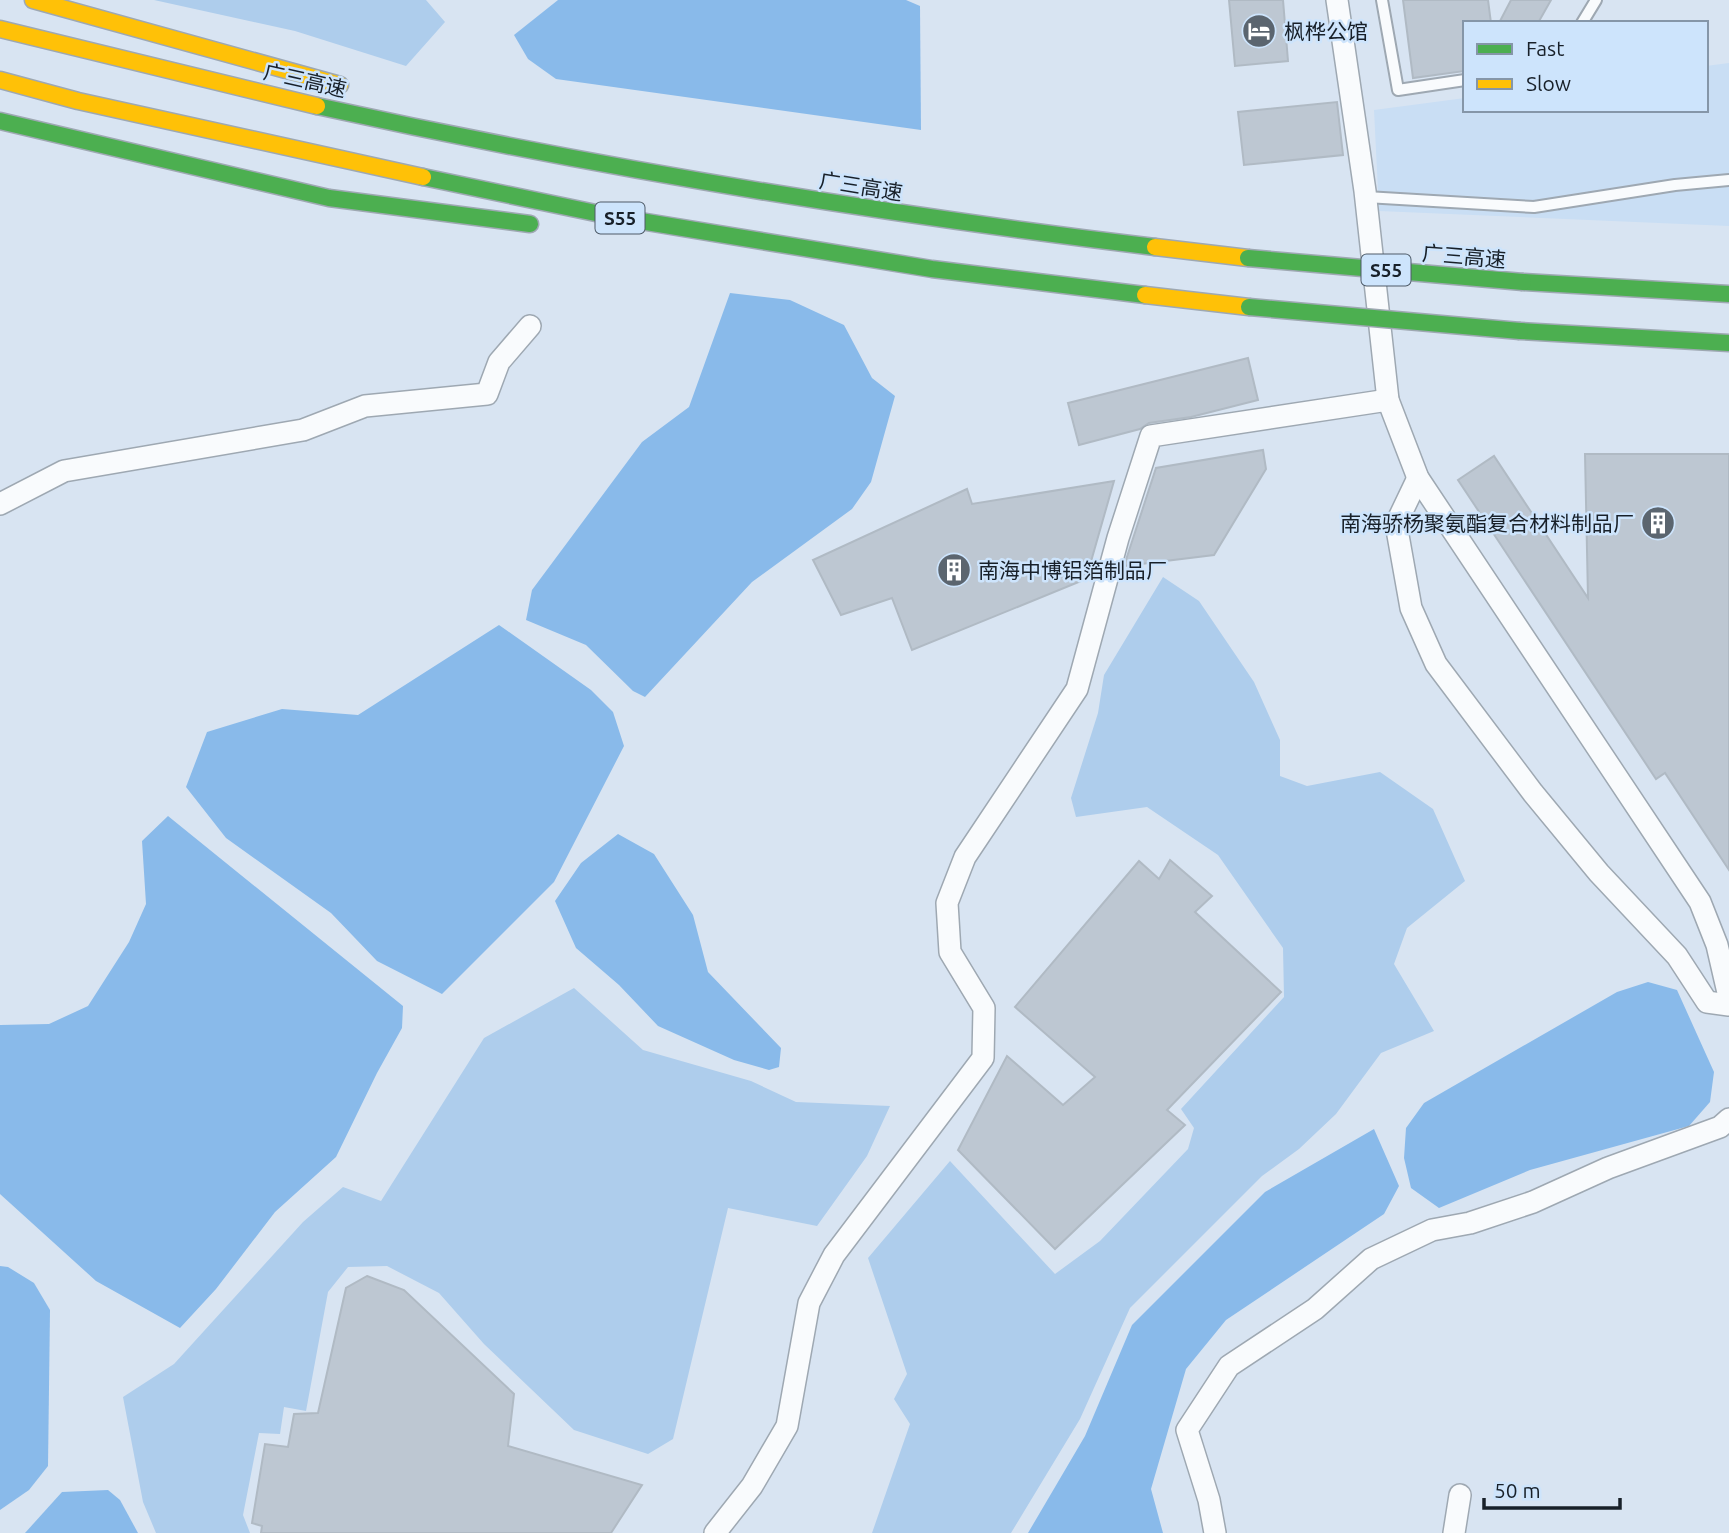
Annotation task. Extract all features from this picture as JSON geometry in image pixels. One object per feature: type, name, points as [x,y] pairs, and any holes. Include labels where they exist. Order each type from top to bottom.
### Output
[{"type":"highway","points":[[33,0],[358,91]]},
{"type":"highway","name":"广三高速","points":[[0,29],[130,63],[443,132],[607,165],[926,217],[1248,258],[1523,282],[1729,294]]},
{"type":"highway","name":"S55","points":[[0,79],[78,101],[434,181],[610,216],[932,269],[1249,307],[1520,331],[1729,344]]},
{"type":"highway","points":[[450,118],[607,165]]},
{"type":"highway","points":[[0,121],[329,198],[551,226]]},
{"type":"highway","points":[[604,230],[736,238]]},
{"type":"street","points":[[1337,0],[1366,197],[1388,400],[1418,478],[1700,902],[1717,945],[1729,997]]},
{"type":"street","points":[[0,504],[64,471],[303,430],[365,406],[486,394],[499,362],[530,326]]},
{"type":"street","points":[[715,1533],[752,1486],[787,1426],[809,1303],[834,1255],[983,1058],[984,1009],[950,953],[947,903],[965,856],[1077,690],[1118,538],[1151,436],[1388,400]]},
{"type":"street","points":[[1418,478],[1396,524],[1411,608],[1436,664],[1533,793],[1599,873],[1677,956],[1707,1002],[1729,1005]]},
{"type":"street","points":[[1215,1533],[1209,1500],[1186,1430],[1228,1366],[1315,1309],[1371,1259],[1432,1230],[1470,1223],[1533,1202],[1608,1168],[1720,1127],[1729,1119]]},
{"type":"street","points":[[1454,1533],[1460,1495]]},
{"type":"lane","points":[[1382,0],[1398,90],[1463,80]]},
{"type":"lane","points":[[1583,21],[1596,0]]},
{"type":"lane","points":[[1366,197],[1534,207],[1675,185],[1729,180]]},
{"type":"shaded area","points":[[154,0],[426,0],[445,22],[406,66],[295,31]]},
{"type":"shaded area","points":[[558,0],[906,0],[920,6],[921,130],[556,79],[528,59],[514,35]]},
{"type":"shaded area","points":[[1729,63],[1729,226],[1379,211],[1374,110],[1463,98],[1463,112],[1708,112],[1708,66]]},
{"type":"shaded area","points":[[730,293],[790,300],[844,325],[872,378],[895,396],[871,482],[852,509],[752,582],[645,697],[633,691],[586,645],[526,620],[532,590],[642,442],[689,407]]},
{"type":"shaded area","points":[[1163,577],[1199,601],[1254,682],[1280,740],[1280,776],[1307,786],[1380,772],[1433,809],[1465,881],[1407,928],[1394,964],[1434,1031],[1381,1053],[1336,1114],[1299,1149],[1262,1176],[1130,1308],[1080,1419],[1011,1533],[872,1533],[910,1424],[894,1399],[907,1374],[868,1258],[950,1161],[1055,1274],[1100,1241],[1188,1149],[1194,1128],[1181,1109],[1284,997],[1283,948],[1218,855],[1147,807],[1076,817],[1071,798],[1098,713],[1104,675]]},
{"type":"shaded area","points":[[499,625],[591,690],[613,712],[624,746],[554,882],[442,994],[377,961],[331,913],[226,838],[186,787],[207,732],[282,709],[358,715]]},
{"type":"shaded area","points":[[168,816],[403,1006],[402,1028],[336,1157],[275,1212],[216,1289],[180,1328],[96,1281],[0,1194],[0,1025],[49,1024],[88,1006],[129,942],[146,904],[142,841]]},
{"type":"shaded area","points":[[618,834],[654,854],[693,915],[708,972],[781,1048],[779,1067],[769,1070],[734,1060],[658,1026],[619,985],[576,948],[555,901],[581,863]]},
{"type":"shaded area","points":[[1648,982],[1677,990],[1714,1072],[1710,1102],[1689,1126],[1530,1170],[1439,1208],[1411,1188],[1404,1158],[1406,1128],[1424,1103],[1617,992]]},
{"type":"shaded area","points":[[574,988],[643,1050],[751,1081],[796,1102],[890,1106],[867,1156],[817,1226],[728,1208],[673,1439],[648,1454],[574,1430],[484,1344],[439,1293],[387,1266],[348,1267],[328,1292],[306,1411],[284,1407],[280,1434],[259,1433],[243,1515],[250,1533],[156,1533],[143,1502],[123,1397],[174,1364],[303,1222],[343,1187],[381,1201],[484,1038]]},
{"type":"shaded area","points":[[1374,1129],[1399,1186],[1384,1214],[1226,1320],[1186,1369],[1151,1489],[1163,1533],[1028,1533],[1085,1436],[1132,1325],[1265,1192]]},
{"type":"shaded area","points":[[0,1266],[8,1267],[34,1283],[50,1310],[48,1466],[29,1490],[0,1510]]},
{"type":"shaded area","points":[[108,1490],[120,1500],[138,1533],[25,1533],[62,1492]]},
{"type":"building","name":"枫桦公馆","points":[[1229,0],[1283,0],[1288,61],[1235,66]]},
{"type":"building","points":[[1403,0],[1488,0],[1491,21],[1463,21],[1463,71],[1413,78]]},
{"type":"building","points":[[1511,0],[1551,0],[1539,21],[1500,21]]},
{"type":"building","points":[[1337,102],[1343,155],[1244,165],[1238,112]]},
{"type":"building","points":[[1248,358],[1258,400],[1191,417],[1149,423],[1140,429],[1079,445],[1068,403]]},
{"type":"building","points":[[1263,450],[1266,469],[1214,555],[1124,566],[1156,468]]},
{"type":"building","points":[[1585,454],[1729,454],[1729,870],[1665,773],[1656,779],[1458,480],[1494,456],[1588,598]]},
{"type":"building","name":"南海中博铝箔制品厂","points":[[1114,481],[1086,579],[912,650],[892,598],[841,615],[813,560],[967,489],[972,504]]},
{"type":"building","points":[[1170,860],[1212,896],[1195,912],[1281,992],[1167,1110],[1185,1125],[1055,1249],[958,1150],[1007,1056],[1063,1105],[1095,1077],[1015,1007],[1139,861],[1159,879]]},
{"type":"building","points":[[367,1276],[404,1290],[514,1394],[508,1446],[642,1485],[611,1533],[261,1533],[262,1526],[252,1523],[265,1444],[288,1447],[294,1414],[318,1413],[346,1288]]},
{"type":"traffic: fast","points":[[317,106],[525,149],[734,187],[1155,247]]},
{"type":"traffic: fast","points":[[0,121],[329,198],[530,224]]},
{"type":"traffic: fast","points":[[423,177],[610,216],[932,269],[1145,295]]},
{"type":"traffic: fast","points":[[1248,258],[1523,282]]},
{"type":"traffic: fast","points":[[1523,282],[1729,294]]},
{"type":"traffic: fast","points":[[1249,307],[1520,331]]},
{"type":"traffic: fast","points":[[1520,331],[1729,343]]},
{"type":"traffic: slow","points":[[33,0],[340,85]]},
{"type":"traffic: slow","points":[[0,29],[317,106]]},
{"type":"traffic: slow","points":[[0,80],[78,101],[423,177]]},
{"type":"traffic: slow","points":[[1155,247],[1248,258]]},
{"type":"traffic: slow","points":[[1145,295],[1249,307]]},
{"type":"place","name":"枫桦公馆","points":[[1259,31]]},
{"type":"place","name":"南海骄杨聚氨酯复合材料制品厂","points":[[1658,523]]},
{"type":"place","name":"南海中博铝箔制品厂","points":[[954,570]]}]
